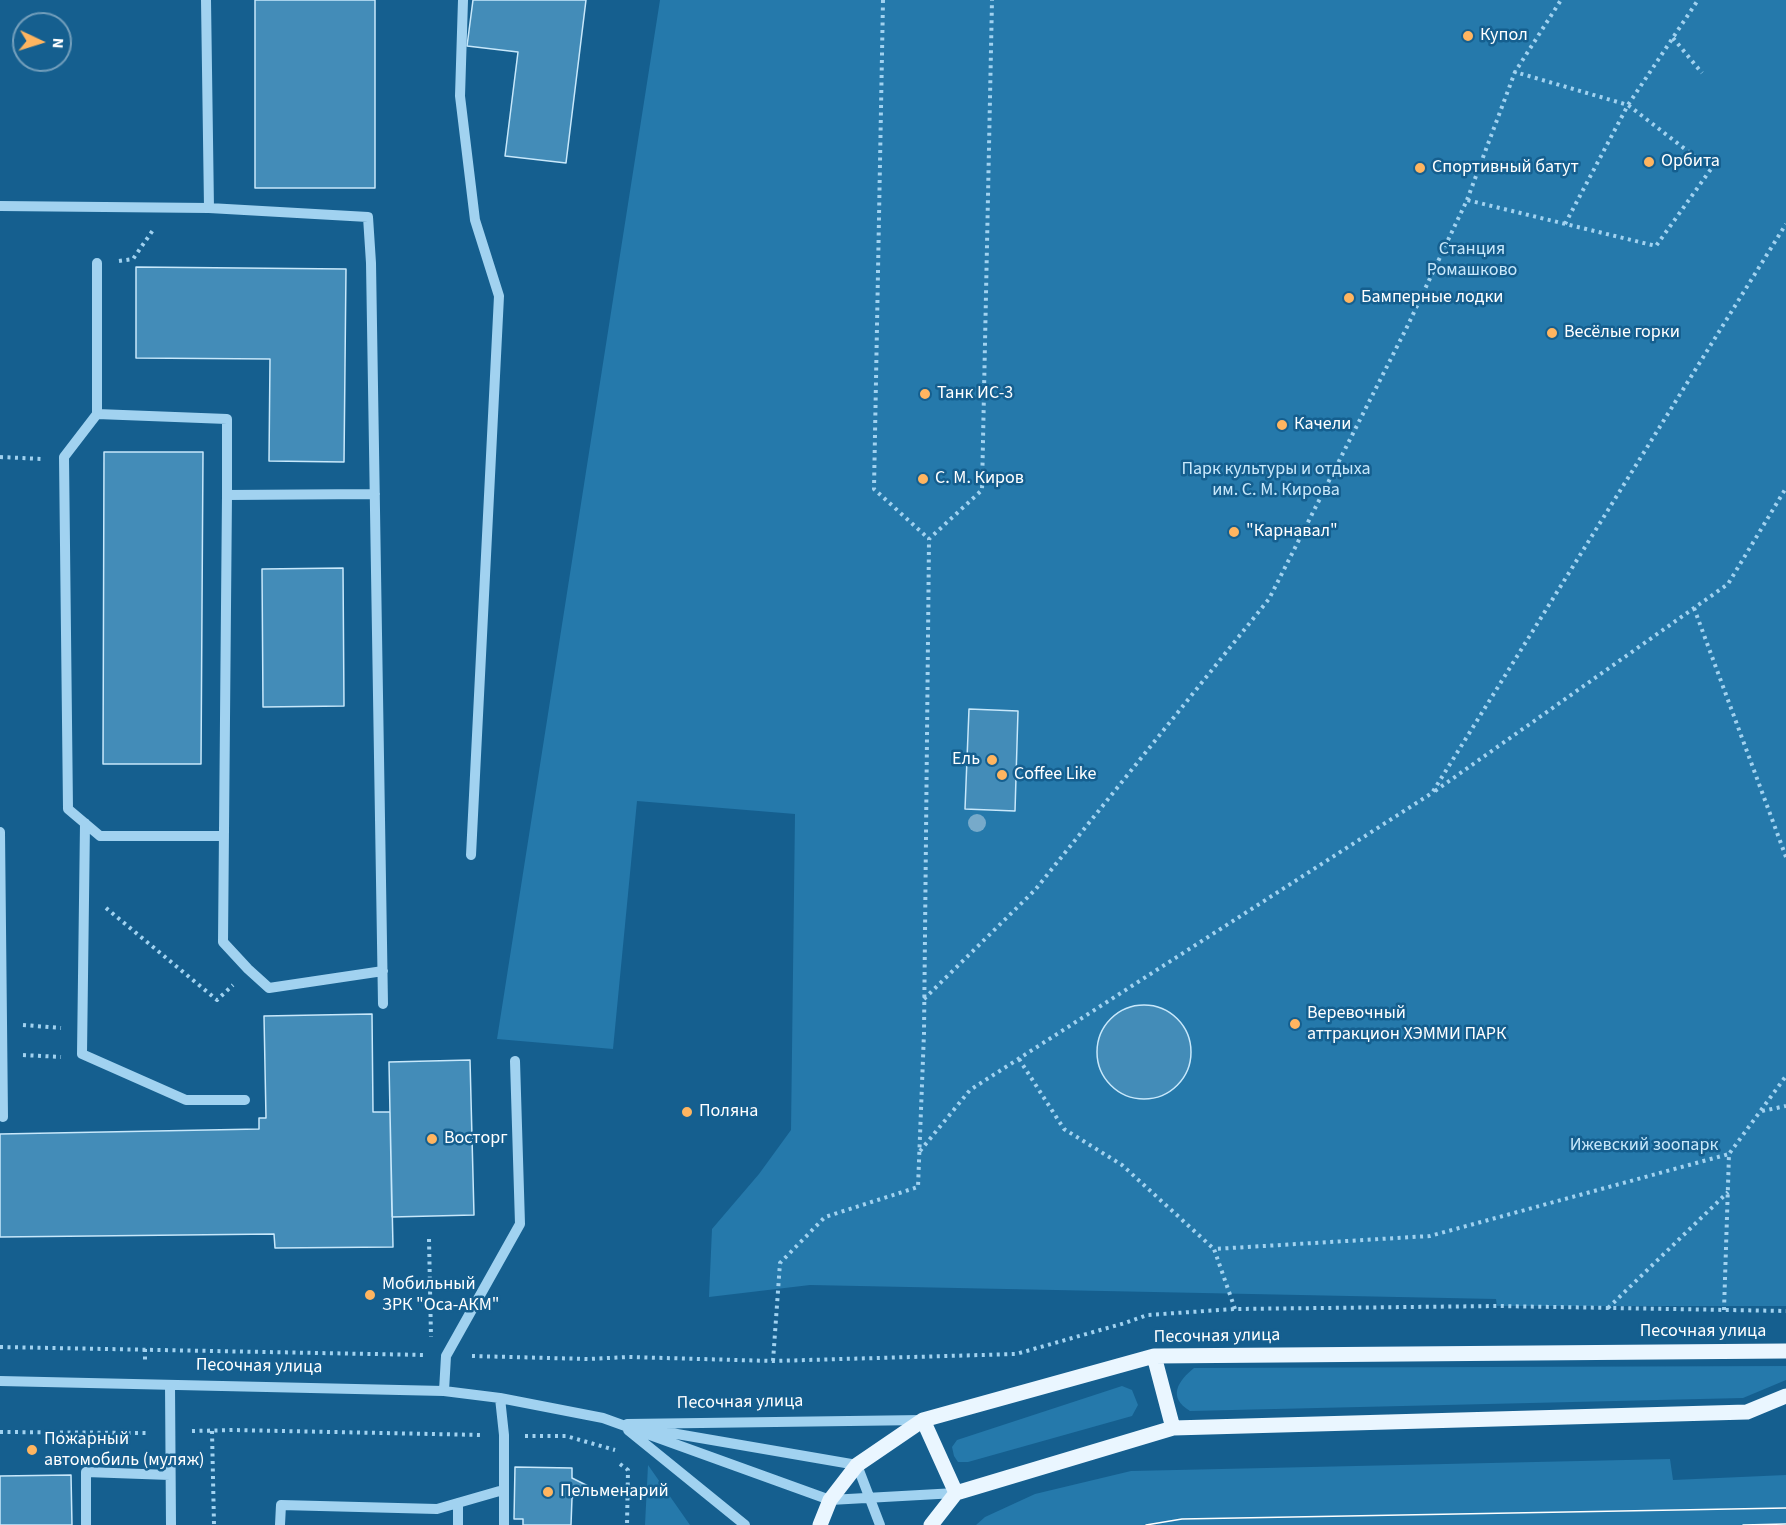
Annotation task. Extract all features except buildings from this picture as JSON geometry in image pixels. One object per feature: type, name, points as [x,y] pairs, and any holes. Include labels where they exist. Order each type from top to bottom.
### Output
[{"type":"main road","name":"Песочная улица","points":[[923,1420],[1154,1356],[1786,1351]]},
{"type":"main road","points":[[1154,1356],[1173,1428]]},
{"type":"main road","name":"Песочная улица","points":[[956,1493],[1173,1428],[1747,1412],[1786,1396]]},
{"type":"main road","points":[[819,1525],[830,1500],[857,1466],[923,1420],[956,1493],[930,1525]]},
{"type":"street","points":[[206,0],[209,208]]},
{"type":"street","points":[[463,0],[460,96],[475,220],[499,296],[471,855]]},
{"type":"street","points":[[0,206],[209,208],[368,217],[371,263],[383,1004]]},
{"type":"street","points":[[97,264],[97,414],[64,460],[68,809],[100,836],[224,836]]},
{"type":"street","points":[[97,414],[227,419],[223,942],[269,988],[382,971]]},
{"type":"street","points":[[227,495],[375,494]]},
{"type":"street","points":[[85,823],[82,1053],[186,1100],[245,1100]]},
{"type":"street","points":[[0,832],[3,1118]]},
{"type":"street","points":[[444,1391],[446,1356],[520,1224],[514,1061]]},
{"type":"street","name":"Песочная улица","points":[[0,1381],[444,1391],[575,1411],[621,1424],[830,1500],[956,1493]]},
{"type":"street","points":[[170,1385],[171,1525]]},
{"type":"street","points":[[500,1398],[504,1435],[504,1525]]},
{"type":"street","name":"Песочная улица","points":[[621,1424],[923,1420]]},
{"type":"street","name":"Песочная улица","points":[[621,1424],[857,1466]]},
{"type":"street","name":"Песочная улица","points":[[621,1424],[745,1525]]},
{"type":"street","points":[[857,1466],[880,1525]]},
{"type":"street","points":[[86,1525],[86,1472],[170,1475]]},
{"type":"street","points":[[280,1525],[281,1504],[437,1509],[503,1490]]},
{"type":"street","points":[[458,1503],[458,1525]]},
{"type":"path","points":[[883,0],[874,489],[929,539]]},
{"type":"path","points":[[773,1361],[780,1263],[825,1217],[918,1186],[924,999],[929,539],[981,490],[992,0]]},
{"type":"path","points":[[924,999],[1035,890],[1269,599],[1407,327],[1467,200],[1515,72],[1561,0]]},
{"type":"path","points":[[1565,224],[1628,105],[1698,0]]},
{"type":"path","points":[[1673,38],[1702,73]]},
{"type":"path","points":[[1467,200],[1656,246],[1712,169],[1628,105],[1515,72]]},
{"type":"path","points":[[97,264],[133,259],[169,208]]},
{"type":"path","points":[[1432,793],[1786,224]]},
{"type":"path","points":[[0,457],[64,460]]},
{"type":"path","points":[[919,1151],[970,1090],[1432,793],[1728,584],[1786,488]]},
{"type":"path","points":[[1694,608],[1786,857]]},
{"type":"path","points":[[84,891],[218,1000],[248,969]]},
{"type":"path","points":[[13,1024],[61,1028]]},
{"type":"path","points":[[15,1054],[59,1058]]},
{"type":"path","points":[[1019,1059],[1064,1129],[1122,1165],[1214,1249],[1235,1309]]},
{"type":"path","points":[[1724,1310],[1729,1154],[1786,1076]]},
{"type":"path","points":[[1761,1111],[1786,1106]]},
{"type":"path","points":[[1214,1249],[1430,1236],[1729,1154]]},
{"type":"path","points":[[1607,1308],[1728,1191]]},
{"type":"path","points":[[429,1239],[431,1355]]},
{"type":"path","points":[[0,1347],[773,1361],[1016,1354],[1147,1315],[1235,1309],[1497,1306],[1786,1311]]},
{"type":"path","points":[[212,1431],[214,1525]]},
{"type":"path","points":[[0,1432],[147,1434],[212,1431],[566,1436],[621,1452]]},
{"type":"path","points":[[620,1464],[628,1470],[627,1525]]},
{"type":"green space","name":"Парк культуры и отдыха им. С. М. Кирова","points":[[660,0],[1786,0],[1786,1306],[1497,1306],[1496,1299],[810,1285],[709,1297],[712,1229],[759,1174],[791,1130],[795,814],[637,801],[613,1049],[497,1039]]},
{"type":"green space","points":[[1786,1366],[1786,1380],[1743,1398],[1190,1411],[1183,1406],[1177,1395],[1177,1389],[1183,1378],[1194,1368]]},
{"type":"green space","points":[[1122,1386],[1132,1390],[1138,1405],[1132,1416],[968,1462],[958,1462],[954,1456],[952,1447],[957,1440]]},
{"type":"green space","points":[[1670,1459],[1673,1480],[1786,1475],[1786,1525],[976,1525],[985,1517],[1035,1494],[1131,1471]]},
{"type":"green space","points":[[648,1465],[690,1525],[645,1525]]},
{"type":"tram line","points":[[1146,1525],[1182,1519],[1786,1508]]},
{"type":"tram line","points":[[1743,1525],[1786,1524]]},
{"type":"place","name":"Купол","points":[[1468,36]]},
{"type":"place","name":"Орбита","points":[[1649,162]]},
{"type":"place","name":"Спортивный батут","points":[[1420,168]]},
{"type":"place","name":"Бамперные лодки","points":[[1349,298]]},
{"type":"place","name":"Весёлые горки","points":[[1552,333]]},
{"type":"place","name":"Танк ИС-3","points":[[925,394]]},
{"type":"place","name":"Качели","points":[[1282,425]]},
{"type":"place","name":"С. М. Киров","points":[[923,479]]},
{"type":"place","name":"\"Карнавал\"","points":[[1234,532]]},
{"type":"place","name":"Ель","points":[[992,760]]},
{"type":"place","name":"Coffee Like","points":[[1002,775]]},
{"type":"place","name":"Веревочный аттракцион ХЭММИ ПАРК","points":[[1295,1024]]},
{"type":"place","name":"Поляна","points":[[687,1112]]},
{"type":"place","name":"Восторг","points":[[432,1139]]},
{"type":"place","name":"Мобильный ЗРК \"Оса-АКМ\"","points":[[370,1295]]},
{"type":"place","name":"Пожарный автомобиль (муляж)","points":[[32,1450]]},
{"type":"place","name":"Пельменарий","points":[[548,1492]]},
{"type":"park label","name":"Станция Ромашково","points":[[1472,260]]},
{"type":"park label","name":"Ижевский зоопарк","points":[[1644,1146]]}]
